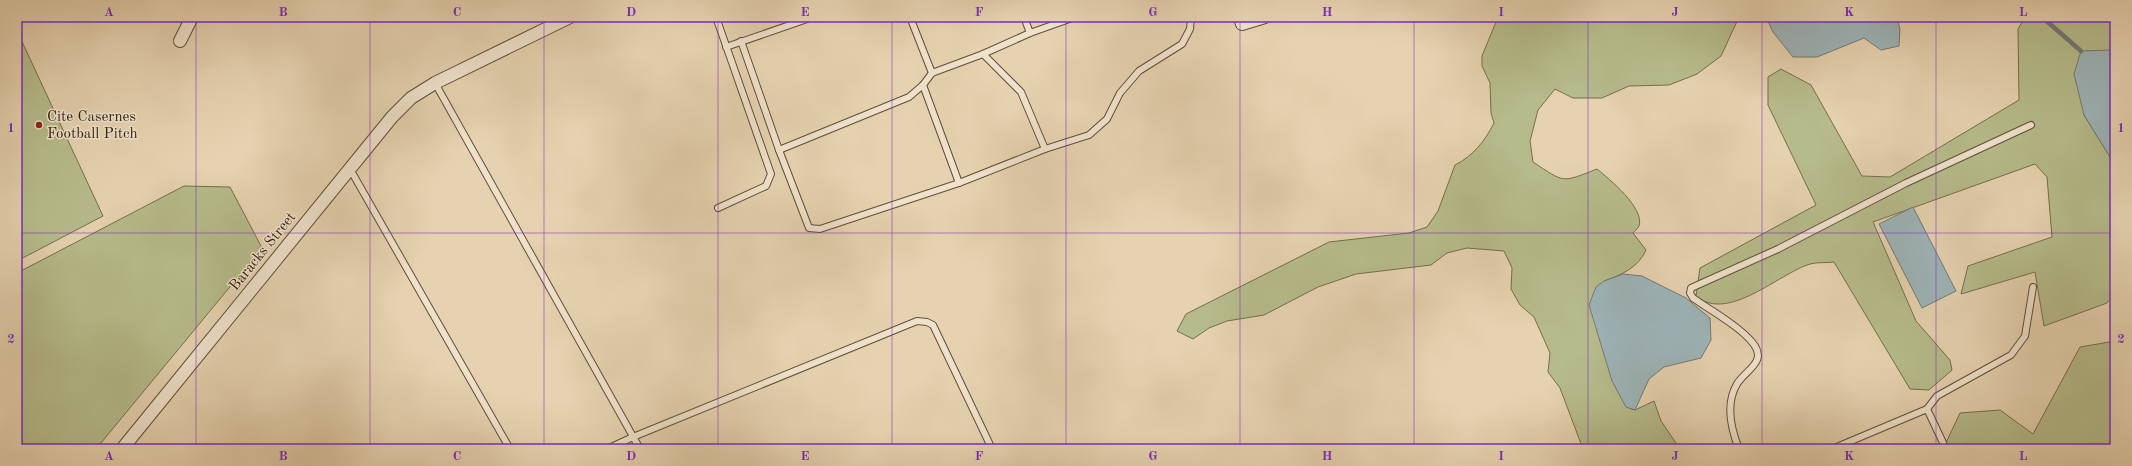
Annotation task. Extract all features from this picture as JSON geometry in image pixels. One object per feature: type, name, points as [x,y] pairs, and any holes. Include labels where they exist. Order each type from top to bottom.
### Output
[{"type":"street","points":[[180,41],[192,17]]},
{"type":"street","name":"Baracks Street","points":[[122,449],[350,168],[392,117],[411,98],[435,82],[570,17]]},
{"type":"street","points":[[1240,17],[1242,24],[1265,17]]},
{"type":"lane","points":[[716,17],[771,174],[766,186],[718,208]]},
{"type":"lane","points":[[726,46],[813,17]]},
{"type":"lane","points":[[910,17],[932,73]]},
{"type":"lane","points":[[1024,17],[1030,33]]},
{"type":"lane","points":[[779,150],[909,97],[923,85],[932,73],[983,54],[1030,33],[1075,17]]},
{"type":"lane","points":[[741,41],[808,228],[820,229],[959,183],[1045,149],[1089,135],[1107,120],[1120,93],[1139,71],[1182,44],[1190,29],[1192,17]]},
{"type":"lane","points":[[983,54],[1021,92],[1045,149]]},
{"type":"lane","points":[[435,82],[640,449]]},
{"type":"lane","points":[[923,85],[959,183]]},
{"type":"lane","points":[[1739,449],[1732,430],[1730,407],[1737,384],[1754,366],[1758,355],[1753,342],[1723,318],[1693,298],[1690,293],[1691,288],[1778,249],[1906,183],[2031,125]]},
{"type":"lane","points":[[350,168],[510,449]]},
{"type":"lane","points":[[1832,449],[1927,409],[1938,396],[2010,355],[2025,336],[2033,287]]},
{"type":"lane","points":[[607,449],[633,436],[917,321],[927,322],[933,325],[992,449]]},
{"type":"lane","points":[[1927,409],[1946,449]]},
{"type":"green space","points":[[1498,17],[1739,17],[1721,56],[1697,74],[1669,85],[1629,86],[1602,98],[1573,98],[1555,89],[1538,110],[1530,141],[1533,162],[1543,169],[1564,179],[1576,177],[1597,169],[1625,194],[1637,211],[1639,226],[1633,233],[1646,250],[1634,266],[1617,276],[1604,281],[1626,407],[1635,410],[1654,401],[1661,421],[1680,449],[1583,449],[1560,388],[1548,372],[1550,353],[1534,317],[1520,305],[1511,289],[1512,268],[1504,251],[1467,248],[1447,253],[1431,265],[1356,274],[1318,287],[1264,315],[1227,321],[1209,328],[1193,339],[1177,331],[1186,314],[1329,242],[1409,233],[1427,227],[1438,211],[1455,165],[1473,153],[1487,136],[1494,123],[1491,113],[1490,83],[1482,66],[1482,56]]},
{"type":"green space","points":[[2025,17],[2115,17],[2115,51],[2112,50],[2084,115],[2115,165],[2115,293],[2107,303],[2044,326],[2035,272],[1961,294],[1968,266],[2052,237],[2047,177],[2035,164],[1873,222],[1916,321],[1950,360],[1952,370],[1929,390],[1910,389],[1834,262],[1810,264],[1797,269],[1753,294],[1723,304],[1709,303],[1696,296],[1700,268],[1816,205],[1768,105],[1768,77],[1781,69],[1811,85],[1862,176],[1890,177],[2019,100],[2018,29]]},
{"type":"green space","name":"Cite Casernes Football Pitch","points":[[18,33],[103,216],[17,261],[17,34]]},
{"type":"green space","points":[[184,186],[230,187],[262,248],[96,449],[17,449],[17,273]]},
{"type":"green space","points":[[2115,341],[2115,449],[1943,449],[1960,413],[2000,410],[2033,434],[2080,347]]},
{"type":"water","points":[[1766,17],[1897,17],[1900,29],[1899,46],[1881,50],[1864,38],[1817,57],[1793,57],[1773,32]]},
{"type":"water","points":[[2081,51],[2115,51],[2115,165],[2084,115],[2074,74]]},
{"type":"water","points":[[1913,207],[1956,291],[1922,308],[1879,224]]},
{"type":"water","points":[[1623,274],[1642,276],[1686,298],[1710,318],[1711,340],[1701,358],[1664,367],[1649,379],[1635,410],[1626,407],[1612,381],[1589,305],[1596,287],[1604,281]]},
{"type":"waterway","points":[[2042,17],[2081,51]]},
{"type":"place","name":"Cite Casernes Football Pitch","points":[[39,125]]}]
